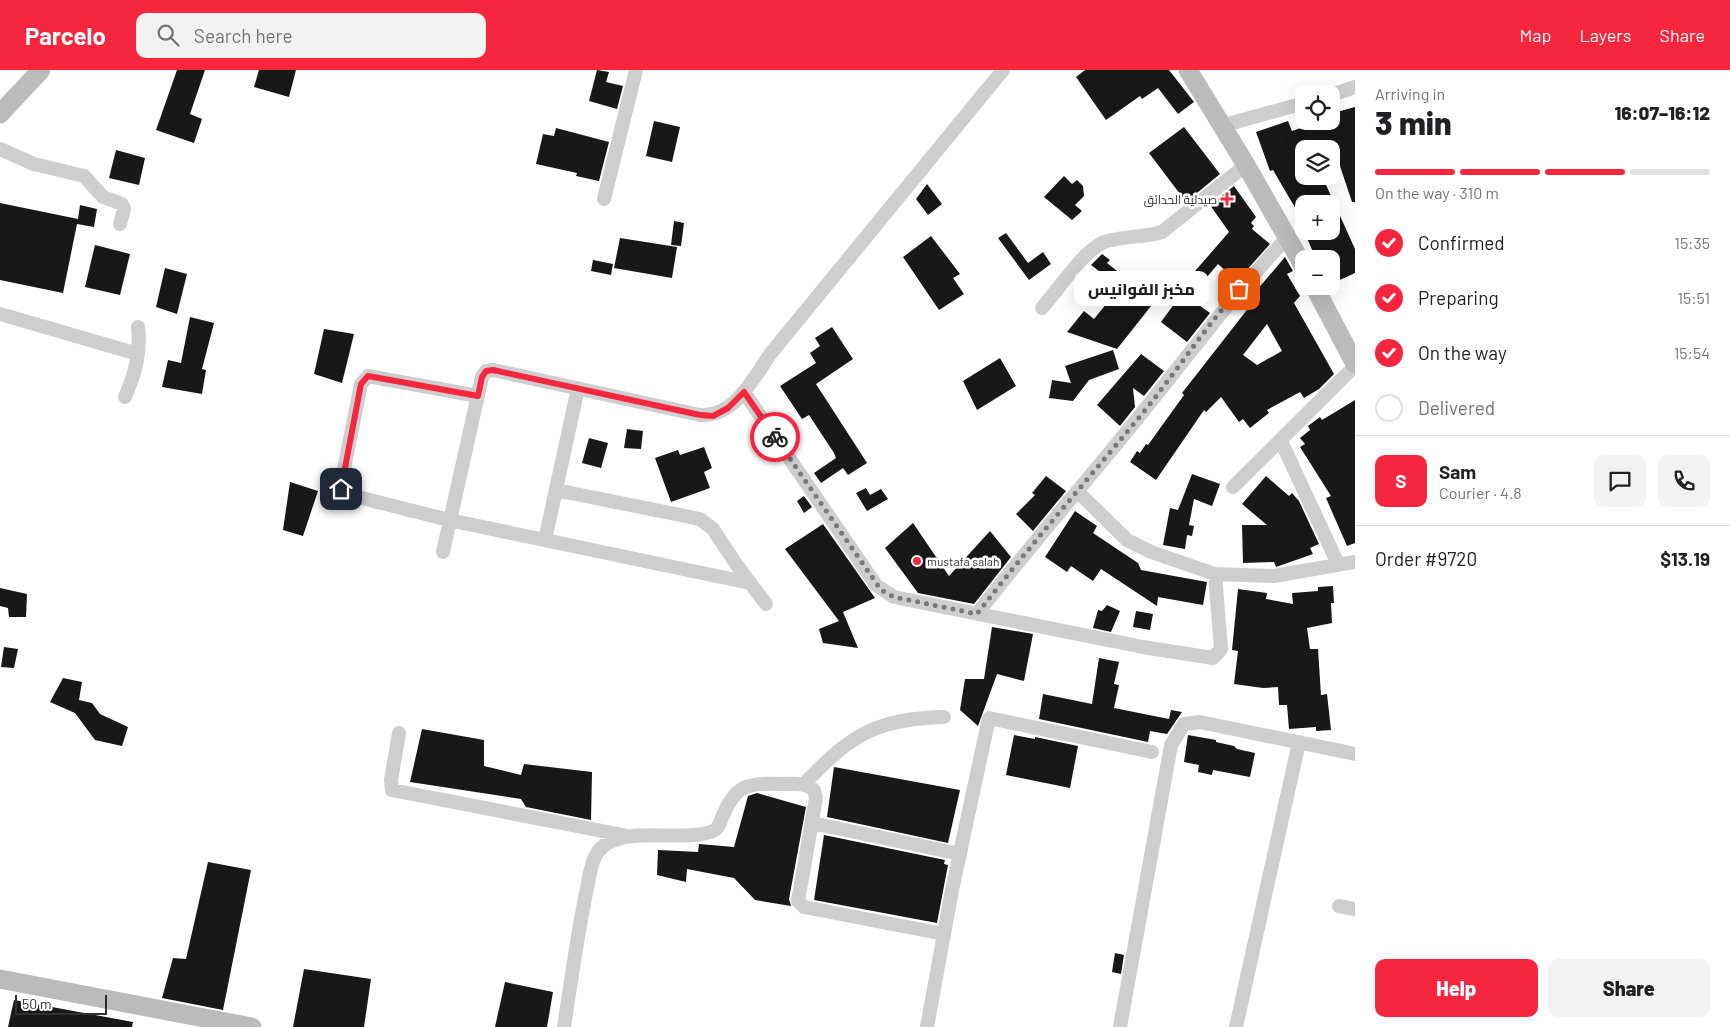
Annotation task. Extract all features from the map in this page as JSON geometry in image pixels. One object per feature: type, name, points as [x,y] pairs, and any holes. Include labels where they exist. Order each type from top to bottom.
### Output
[{"type":"main road","points":[[0,114],[42,70]]},
{"type":"main road","points":[[1188,70],[1246,164],[1295,250]]},
{"type":"main road","points":[[1319,295],[1355,365]]},
{"type":"main road","points":[[0,979],[252,1027]]},
{"type":"street","points":[[604,199],[636,70]]},
{"type":"street","points":[[443,552],[482,377],[486,371],[493,370],[673,410],[713,416],[728,408],[744,392],[771,354],[1003,70]]},
{"type":"street","points":[[1340,92],[1355,87]]},
{"type":"street","points":[[1221,126],[1295,105]]},
{"type":"street","points":[[0,148],[34,164],[84,176],[103,197],[122,204],[124,209],[120,224]]},
{"type":"street","points":[[1042,308],[1087,255],[1102,243],[1147,237],[1162,232],[1246,164]]},
{"type":"street","points":[[977,614],[1025,552],[1078,492],[1181,365],[1230,300],[1288,236]]},
{"type":"street","points":[[0,314],[138,354]]},
{"type":"street","points":[[125,397],[134,374],[138,354],[138,327]]},
{"type":"street","points":[[1233,488],[1355,365]]},
{"type":"street","points":[[478,396],[368,376],[361,384],[341,484],[342,493],[449,520],[750,583]]},
{"type":"street","points":[[546,540],[578,388]]},
{"type":"street","points":[[744,392],[876,585],[894,597],[1143,647],[1213,658],[1221,649],[1215,574]]},
{"type":"street","points":[[1281,441],[1338,564]]},
{"type":"street","points":[[556,490],[700,519],[713,529],[766,604]]},
{"type":"street","points":[[1078,492],[1127,540],[1150,552],[1215,574],[1274,576],[1355,562]]},
{"type":"street","points":[[804,784],[831,756],[872,728],[907,719],[944,717]]},
{"type":"street","points":[[927,1027],[960,854],[989,718],[1152,752]]},
{"type":"street","points":[[1120,1027],[1171,745],[1184,724],[1200,722],[1355,754]]},
{"type":"street","points":[[399,733],[391,780],[392,790],[631,837]]},
{"type":"street","points":[[1236,1027],[1299,742]]},
{"type":"street","points":[[564,1027],[592,864],[600,849],[610,840],[631,837],[686,835],[713,831],[719,825],[727,806],[738,791],[748,785],[804,784],[814,790],[816,798],[798,901],[800,905],[944,934]]},
{"type":"street","points":[[812,823],[960,854]]},
{"type":"street","points":[[1339,906],[1355,909]]},
{"type":"building","points":[[177,70],[205,70],[190,114],[202,119],[194,143],[156,130]]},
{"type":"building","points":[[259,70],[296,70],[289,97],[254,87]]},
{"type":"building","points":[[597,70],[609,72],[606,82],[623,86],[617,109],[589,101]]},
{"type":"building","points":[[1085,70],[1169,70],[1194,102],[1178,114],[1158,88],[1142,99],[1140,96],[1106,120],[1076,77]]},
{"type":"building","points":[[1355,107],[1355,202],[1352,202],[1340,166],[1340,140],[1295,140],[1295,185],[1326,185],[1331,195],[1295,195],[1295,208],[1273,170],[1270,171],[1256,132],[1288,121],[1292,131],[1340,130],[1340,111]]},
{"type":"building","points":[[654,121],[680,127],[672,162],[646,156]]},
{"type":"building","points":[[1184,127],[1220,174],[1186,202],[1149,153]]},
{"type":"building","points":[[556,128],[609,142],[599,181],[576,176],[577,173],[536,164],[543,134],[554,136]]},
{"type":"building","points":[[116,150],[145,158],[139,185],[109,178]]},
{"type":"building","points":[[1064,176],[1072,184],[1077,180],[1083,186],[1084,196],[1075,205],[1082,211],[1072,220],[1044,197]]},
{"type":"building","points":[[927,184],[942,204],[928,215],[916,199]]},
{"type":"building","points":[[1234,186],[1256,217],[1251,223],[1254,226],[1252,229],[1270,244],[1237,281],[1218,264],[1189,298],[1210,313],[1187,342],[1161,322],[1180,296],[1176,293],[1229,232],[1210,205]]},
{"type":"building","points":[[0,203],[78,219],[80,205],[97,209],[94,227],[77,224],[63,293],[0,280]]},
{"type":"building","points":[[1340,216],[1355,249],[1355,273],[1340,280],[1340,250],[1312,250],[1308,240],[1340,240]]},
{"type":"building","points":[[674,221],[684,223],[681,246],[671,245]]},
{"type":"building","points":[[1006,233],[1028,263],[1043,252],[1051,264],[1029,280],[998,238]]},
{"type":"building","points":[[931,236],[960,274],[953,278],[964,294],[939,310],[903,257]]},
{"type":"building","points":[[620,238],[677,247],[672,278],[614,268]]},
{"type":"building","points":[[95,245],[130,254],[120,295],[85,287]]},
{"type":"building","points":[[1102,254],[1110,260],[1107,263],[1155,301],[1117,349],[1067,332],[1084,311],[1094,319],[1120,287],[1091,265]]},
{"type":"building","points":[[1285,257],[1293,271],[1287,274],[1295,288],[1295,295],[1300,296],[1294,303],[1334,374],[1319,389],[1304,398],[1300,392],[1267,410],[1269,413],[1250,428],[1243,419],[1239,422],[1221,397],[1206,412],[1204,410],[1156,480],[1130,462],[1137,451],[1140,453],[1146,444],[1148,445],[1184,395],[1182,393],[1250,306],[1246,303]],"holes":[[[1267,324],[1282,351],[1257,365],[1243,355]]]},
{"type":"building","points":[[593,260],[613,264],[611,275],[591,271]]},
{"type":"building","points":[[165,268],[187,274],[177,314],[156,307]]},
{"type":"building","points":[[190,317],[214,323],[202,369],[206,370],[202,394],[162,387],[168,360],[181,363]]},
{"type":"building","points":[[832,327],[853,359],[816,384],[867,463],[848,475],[843,468],[821,483],[814,473],[836,458],[834,453],[809,415],[802,419],[780,386],[816,363],[810,353],[820,346],[815,338]]},
{"type":"building","points":[[324,329],[354,334],[342,383],[314,374]]},
{"type":"building","points":[[1113,350],[1119,369],[1089,380],[1073,401],[1049,398],[1052,380],[1071,383],[1065,366]]},
{"type":"building","points":[[1141,354],[1164,371],[1144,396],[1133,388],[1135,407],[1120,426],[1097,405]]},
{"type":"building","points":[[1000,358],[1016,386],[977,410],[963,381]]},
{"type":"building","points":[[1355,400],[1355,543],[1347,546],[1326,498],[1331,496],[1300,447],[1305,444],[1300,438],[1310,430],[1308,426],[1320,417],[1322,420]]},
{"type":"building","points":[[627,429],[643,431],[641,449],[624,448]]},
{"type":"building","points":[[589,438],[608,443],[601,468],[582,463]]},
{"type":"building","points":[[704,447],[712,468],[704,472],[710,488],[671,502],[655,458],[678,450],[680,455]]},
{"type":"building","points":[[1192,474],[1220,484],[1212,506],[1194,499],[1189,525],[1194,526],[1192,536],[1187,535],[1185,549],[1163,545],[1170,508],[1178,510]]},
{"type":"building","points":[[1046,476],[1066,491],[1033,531],[1016,514],[1035,495],[1032,493]]},
{"type":"building","points":[[1266,476],[1289,496],[1292,493],[1299,501],[1319,544],[1310,548],[1313,554],[1276,567],[1274,562],[1243,563],[1242,525],[1267,525],[1242,504]]},
{"type":"building","points":[[290,482],[318,491],[303,536],[283,530]]},
{"type":"building","points":[[866,488],[870,495],[881,489],[888,499],[867,511],[856,493]]},
{"type":"building","points":[[804,496],[812,507],[804,513],[797,501]]},
{"type":"building","points":[[1075,511],[1097,526],[1093,533],[1138,563],[1141,570],[1207,582],[1203,605],[1158,597],[1157,606],[1101,569],[1093,581],[1071,566],[1067,572],[1045,557]]},
{"type":"building","points":[[913,523],[949,576],[990,531],[1011,557],[974,604],[918,593],[885,548]]},
{"type":"building","points":[[823,524],[875,598],[843,612],[858,648],[823,643],[819,629],[839,621],[785,549]]},
{"type":"building","points":[[1333,586],[1334,603],[1331,603],[1332,623],[1307,628],[1310,649],[1318,649],[1321,695],[1327,694],[1331,730],[1316,731],[1316,727],[1289,729],[1287,705],[1279,705],[1278,687],[1263,688],[1234,684],[1238,651],[1232,650],[1238,589],[1267,593],[1266,599],[1293,604],[1292,593],[1318,591],[1318,587]]},
{"type":"building","points":[[0,588],[27,594],[26,617],[9,617],[8,608],[0,606]]},
{"type":"building","points":[[1107,605],[1120,611],[1111,632],[1093,628],[1098,610],[1102,611]]},
{"type":"building","points":[[1136,611],[1153,614],[1150,630],[1133,627]]},
{"type":"building","points":[[992,627],[1033,634],[1024,681],[997,674],[978,726],[960,710],[965,679],[984,679]]},
{"type":"building","points":[[4,647],[18,649],[14,668],[1,667]]},
{"type":"building","points":[[1099,658],[1119,662],[1114,684],[1119,685],[1114,708],[1169,719],[1171,710],[1182,712],[1167,734],[1150,731],[1148,742],[1039,719],[1043,694],[1092,704]]},
{"type":"building","points":[[63,678],[82,682],[79,700],[92,703],[100,714],[128,727],[122,746],[95,740],[75,713],[50,702]]},
{"type":"building","points":[[422,729],[484,740],[484,766],[521,775],[524,764],[592,772],[591,820],[526,807],[521,799],[410,782]]},
{"type":"building","points":[[1014,735],[1035,739],[1035,737],[1078,746],[1070,788],[1006,775]]},
{"type":"building","points":[[1188,735],[1216,740],[1216,742],[1234,746],[1237,749],[1255,753],[1250,777],[1213,770],[1212,775],[1198,772],[1199,765],[1184,762]]},
{"type":"building","points":[[834,767],[960,790],[948,843],[827,817]]},
{"type":"building","points":[[757,793],[806,807],[789,899],[791,906],[755,900],[734,878],[687,869],[686,882],[657,875],[658,850],[698,852],[699,844],[734,847],[748,796]]},
{"type":"building","points":[[824,835],[945,860],[944,864],[948,865],[937,923],[814,900]]},
{"type":"building","points":[[208,862],[251,870],[223,1010],[162,998],[173,958],[186,959]]},
{"type":"building","points":[[1115,953],[1124,955],[1121,974],[1112,972]]},
{"type":"building","points":[[304,969],[371,979],[364,1027],[293,1027]]},
{"type":"building","points":[[505,982],[553,992],[547,1027],[495,1027]]},
{"type":"building","points":[[14,1000],[133,1022],[132,1027],[8,1027]]},
{"type":"way so far","points":[[775,437],[881,590],[894,597],[977,614],[1025,552],[1078,492],[1181,365],[1239,289]]},
{"type":"place","name":"صيدلية الحدائق","points":[[1227,199]]},
{"type":"place","name":"مخبز الفوانيس","points":[[1239,289]]},
{"type":"place","name":"mustafa salah","points":[[917,561]]},
{"type":"route","points":[[341,489],[361,384],[368,376],[478,396],[482,377],[486,371],[493,370],[664,408],[713,416],[728,408],[744,392],[775,437]]}]
